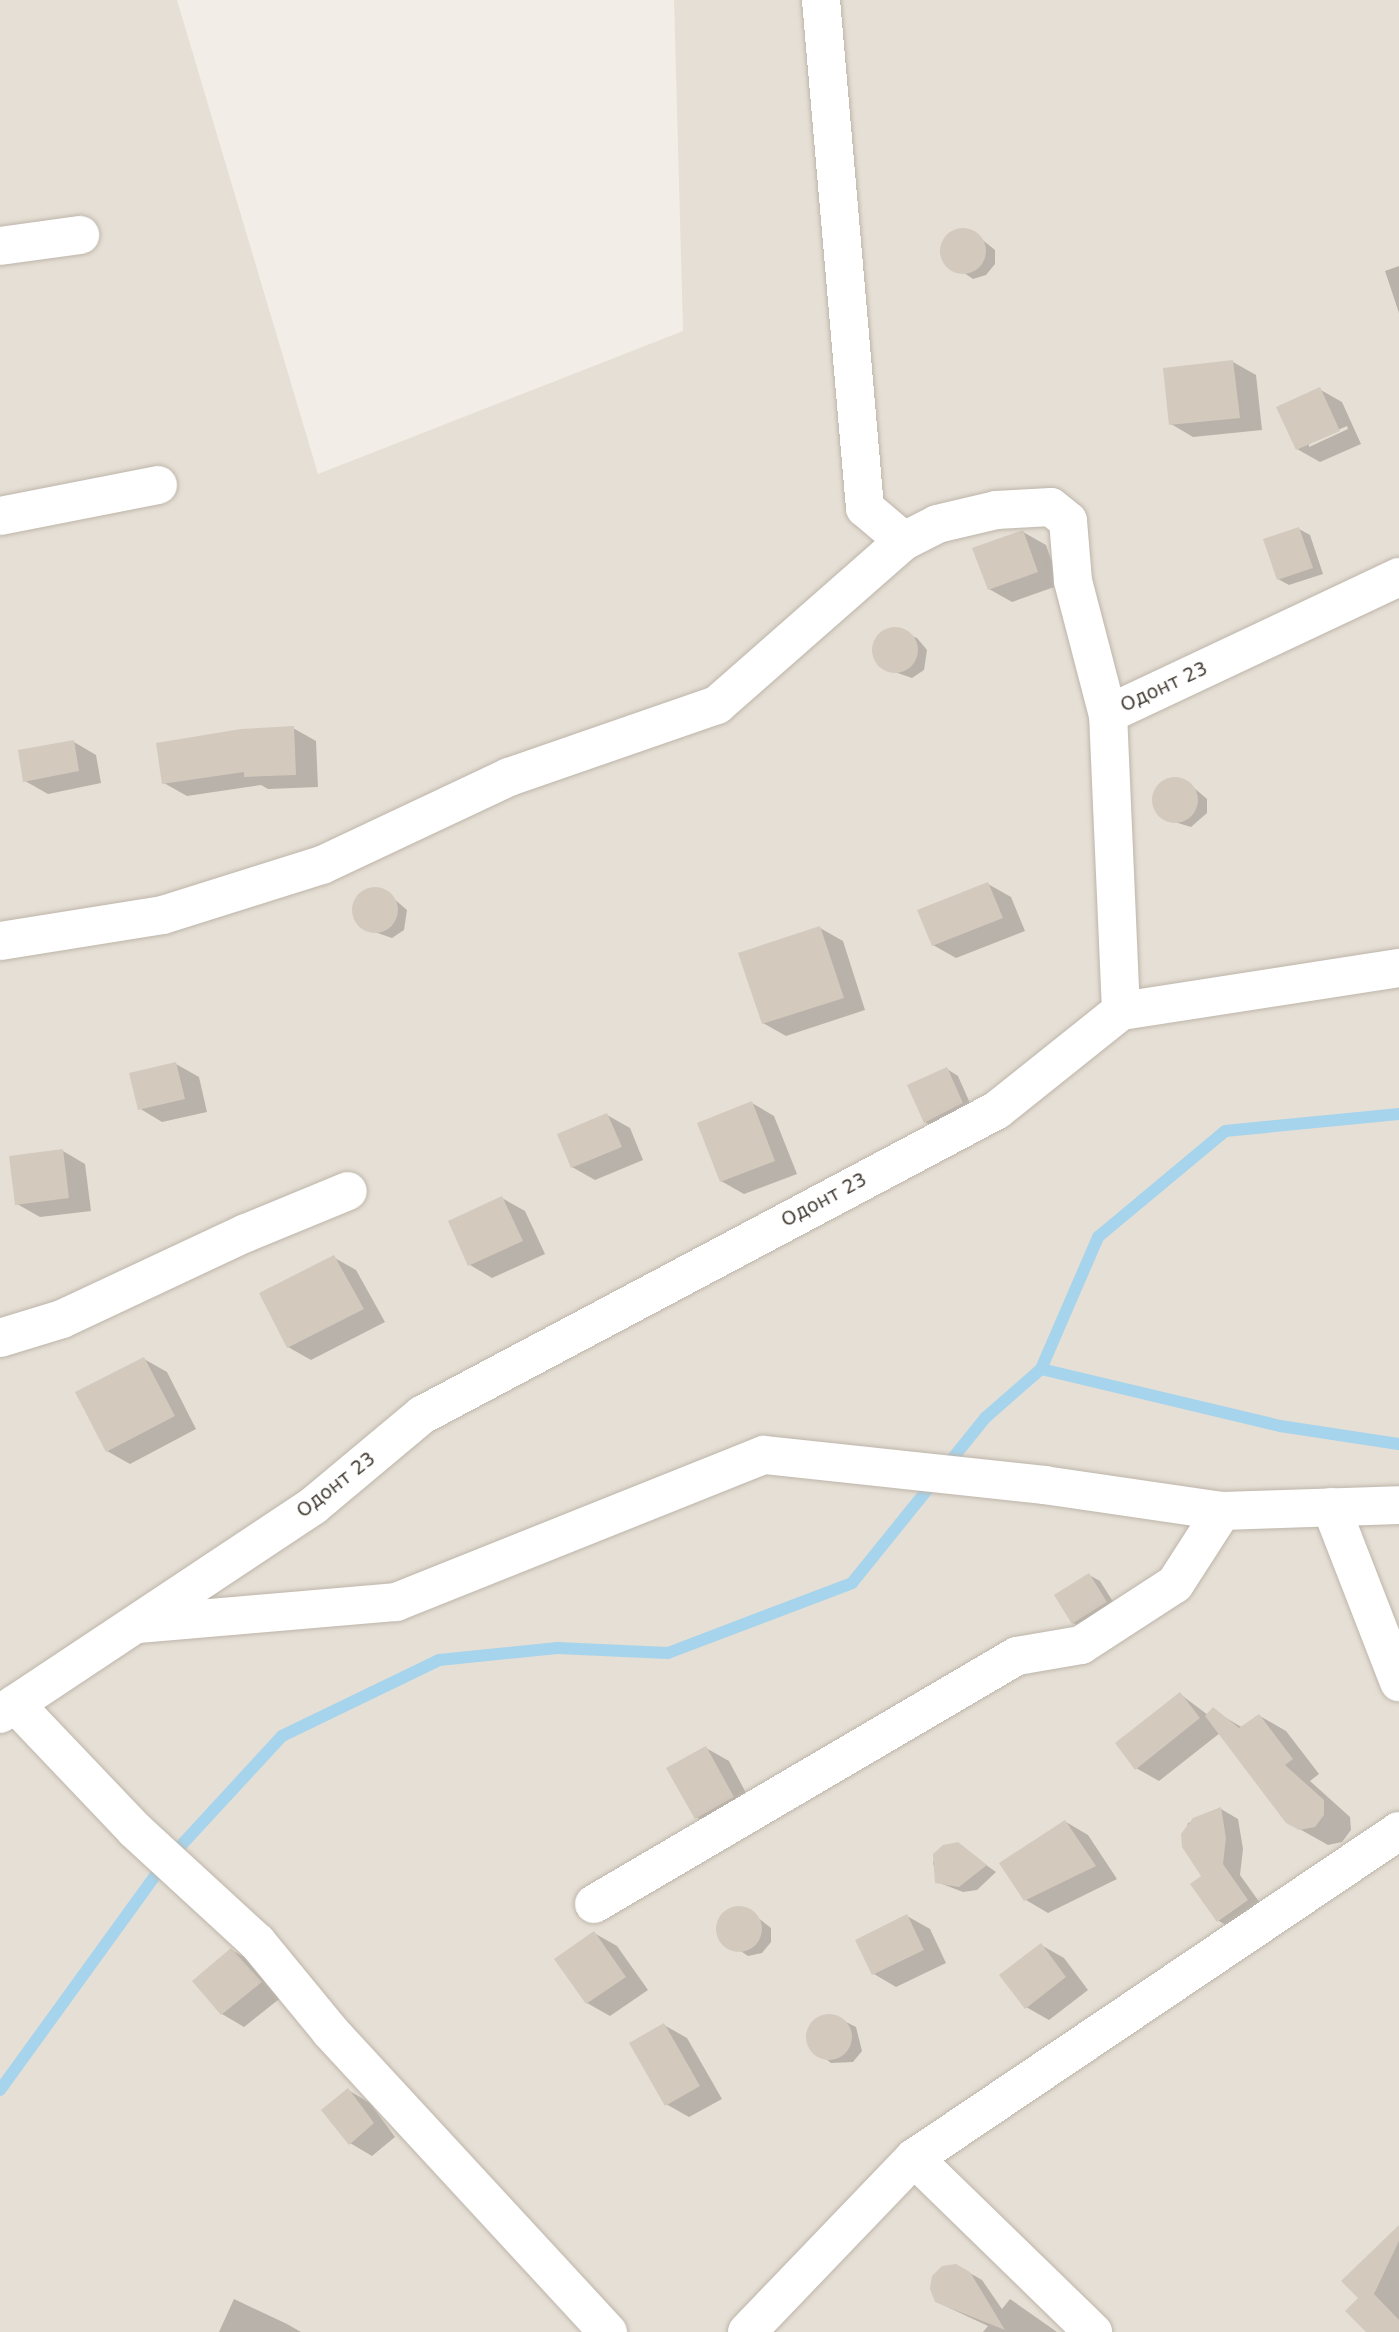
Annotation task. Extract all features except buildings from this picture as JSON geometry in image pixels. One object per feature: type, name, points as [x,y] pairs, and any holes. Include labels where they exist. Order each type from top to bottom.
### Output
[{"type":"street","points":[[821,0],[865,508],[904,541]]},
{"type":"street","points":[[0,246],[80,235]]},
{"type":"street","points":[[0,516],[158,485]]},
{"type":"street","points":[[0,942],[163,915],[322,865],[509,777],[717,705],[904,541],[937,524],[996,510],[1051,507],[1068,521],[1073,581],[1108,715]]},
{"type":"street","name":"Одонт 23","points":[[7,1709],[313,1506],[422,1415],[997,1110],[1121,1011],[1108,715],[1399,576]]},
{"type":"street","points":[[1121,1011],[1399,968]]},
{"type":"street","points":[[0,1338],[62,1319],[246,1233],[348,1191]]},
{"type":"street","points":[[136,1624],[396,1602],[764,1455],[970,1477],[1222,1511],[1399,1505]]},
{"type":"street","points":[[1331,1507],[1399,1682]]},
{"type":"street","points":[[594,1904],[1017,1656],[1081,1645],[1175,1584],[1222,1511]]},
{"type":"street","points":[[7,1709],[257,1942],[330,2031],[608,2332]]},
{"type":"street","points":[[747,2332],[914,2158],[1399,1831]]},
{"type":"street","points":[[914,2158],[1093,2332]]},
{"type":"shaded area","points":[[0,0],[177,0],[318,474],[683,331],[674,0],[1399,0],[1399,2332],[0,2332]]},
{"type":"waterway","points":[[0,2090],[163,1865],[282,1736],[439,1660],[557,1648],[668,1653],[852,1583],[985,1418],[1041,1369],[1098,1237],[1225,1131],[1399,1114]]},
{"type":"waterway","points":[[1041,1369],[1280,1426],[1399,1444]]}]
